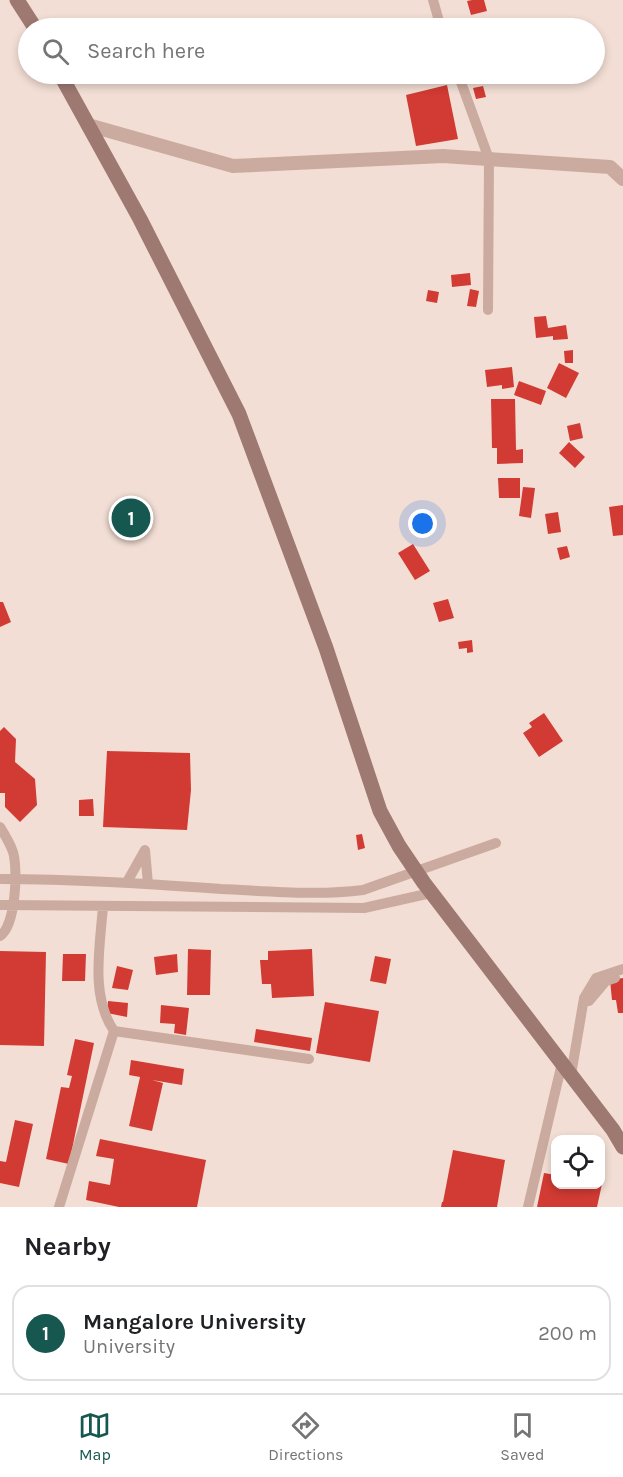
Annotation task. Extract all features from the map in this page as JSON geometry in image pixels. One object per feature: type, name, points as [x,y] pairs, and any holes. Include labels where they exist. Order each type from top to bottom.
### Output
[{"type":"main road","points":[[17,0],[29,18]]},
{"type":"main road","points":[[66,84],[140,219],[239,414],[326,648],[380,811],[399,846],[431,893],[613,1130],[623,1147]]},
{"type":"street","points":[[434,0],[438,18]]},
{"type":"street","points":[[462,84],[489,159],[488,310]]},
{"type":"street","points":[[88,124],[233,166],[443,156],[610,167],[623,179]]},
{"type":"street","points":[[0,827],[13,850],[14,879],[14,905],[8,927],[0,936]]},
{"type":"street","points":[[0,879],[127,882],[340,893],[363,890],[496,843]]},
{"type":"street","points":[[127,882],[145,850],[148,884]]},
{"type":"street","points":[[170,886],[171,907]]},
{"type":"street","points":[[0,905],[364,908],[431,893]]},
{"type":"street","points":[[103,906],[98,971],[105,1017],[114,1031],[309,1059]]},
{"type":"street","points":[[568,1072],[584,998],[596,978],[623,969]]},
{"type":"street","points":[[528,1207],[584,1011],[591,997],[606,981],[623,975]]},
{"type":"street","points":[[59,1207],[114,1031]]},
{"type":"building","points":[[484,0],[487,11],[471,15],[467,1]]},
{"type":"building","points":[[447,85],[458,139],[416,146],[406,95]]},
{"type":"building","points":[[483,86],[486,97],[476,99],[473,88]]},
{"type":"building","points":[[470,273],[471,285],[452,287],[451,275]]},
{"type":"building","points":[[470,289],[479,291],[476,307],[467,306]]},
{"type":"building","points":[[428,290],[439,292],[437,303],[426,301]]},
{"type":"building","points":[[546,316],[548,328],[566,325],[568,339],[553,340],[553,336],[536,338],[534,317]]},
{"type":"building","points":[[573,350],[573,363],[565,363],[564,351]]},
{"type":"building","points":[[559,363],[579,373],[566,398],[547,388]]},
{"type":"building","points":[[512,367],[514,387],[502,389],[502,385],[487,387],[485,370]]},
{"type":"building","points":[[519,381],[546,391],[541,405],[514,395]]},
{"type":"building","points":[[491,399],[515,399],[516,450],[523,449],[523,463],[497,464],[497,448],[492,448]]},
{"type":"building","points":[[580,423],[583,438],[570,441],[567,426]]},
{"type":"building","points":[[569,442],[585,457],[575,468],[559,453]]},
{"type":"building","points":[[498,478],[520,478],[520,498],[499,498]]},
{"type":"building","points":[[523,487],[535,488],[531,518],[519,516]]},
{"type":"building","points":[[623,505],[623,535],[613,536],[609,507]]},
{"type":"building","points":[[558,512],[561,532],[548,534],[545,514]]},
{"type":"building","points":[[413,544],[430,571],[415,580],[398,553]]},
{"type":"building","points":[[567,546],[570,557],[560,560],[557,548]]},
{"type":"building","points":[[448,599],[454,618],[439,622],[433,603]]},
{"type":"building","points":[[0,602],[3,602],[11,622],[0,627]]},
{"type":"building","points":[[472,640],[473,652],[467,653],[467,648],[459,649],[458,642]]},
{"type":"building","points":[[544,713],[563,741],[539,757],[523,733],[532,727],[529,723]]},
{"type":"building","points":[[4,727],[16,739],[15,762],[35,779],[37,805],[20,822],[5,807],[5,793],[0,793],[0,731]]},
{"type":"building","points":[[107,751],[190,753],[191,790],[187,830],[103,827]]},
{"type":"building","points":[[93,799],[94,816],[79,816],[79,800]]},
{"type":"building","points":[[362,834],[365,848],[358,850],[356,835]]},
{"type":"building","points":[[188,949],[211,950],[210,995],[187,995]]},
{"type":"building","points":[[312,949],[314,996],[272,998],[271,984],[262,984],[260,960],[268,960],[268,951]]},
{"type":"building","points":[[0,951],[46,952],[44,1046],[0,1045]]},
{"type":"building","points":[[63,954],[86,954],[85,981],[62,981]]},
{"type":"building","points":[[177,954],[178,972],[156,975],[154,957]]},
{"type":"building","points":[[375,956],[391,959],[386,984],[370,981]]},
{"type":"building","points":[[117,966],[133,970],[128,990],[112,988]]},
{"type":"building","points":[[623,978],[623,1013],[618,1013],[616,1000],[612,1000],[610,980]]},
{"type":"building","points":[[108,1001],[128,1003],[127,1017],[107,1013]]},
{"type":"building","points":[[325,1002],[379,1011],[370,1062],[316,1053]]},
{"type":"building","points":[[161,1005],[189,1008],[186,1035],[174,1033],[175,1024],[160,1023]]},
{"type":"building","points":[[256,1029],[312,1038],[310,1051],[254,1042]]},
{"type":"building","points":[[75,1039],[94,1043],[69,1164],[46,1159],[61,1087],[69,1088],[72,1076],[67,1075]]},
{"type":"building","points":[[131,1060],[184,1069],[182,1085],[152,1080],[163,1083],[152,1131],[129,1126],[140,1077],[129,1075]]},
{"type":"building","points":[[15,1120],[33,1124],[19,1187],[0,1183],[0,1161],[6,1162]]},
{"type":"building","points":[[100,1139],[206,1160],[197,1207],[119,1207],[86,1200],[89,1181],[110,1185],[114,1159],[96,1156]]},
{"type":"building","points":[[453,1150],[505,1160],[497,1207],[441,1207]]},
{"type":"building","points":[[544,1173],[551,1174],[551,1189],[601,1189],[597,1207],[537,1207]]},
{"type":"place","name":"Mangalore University","points":[[131,518]]}]
